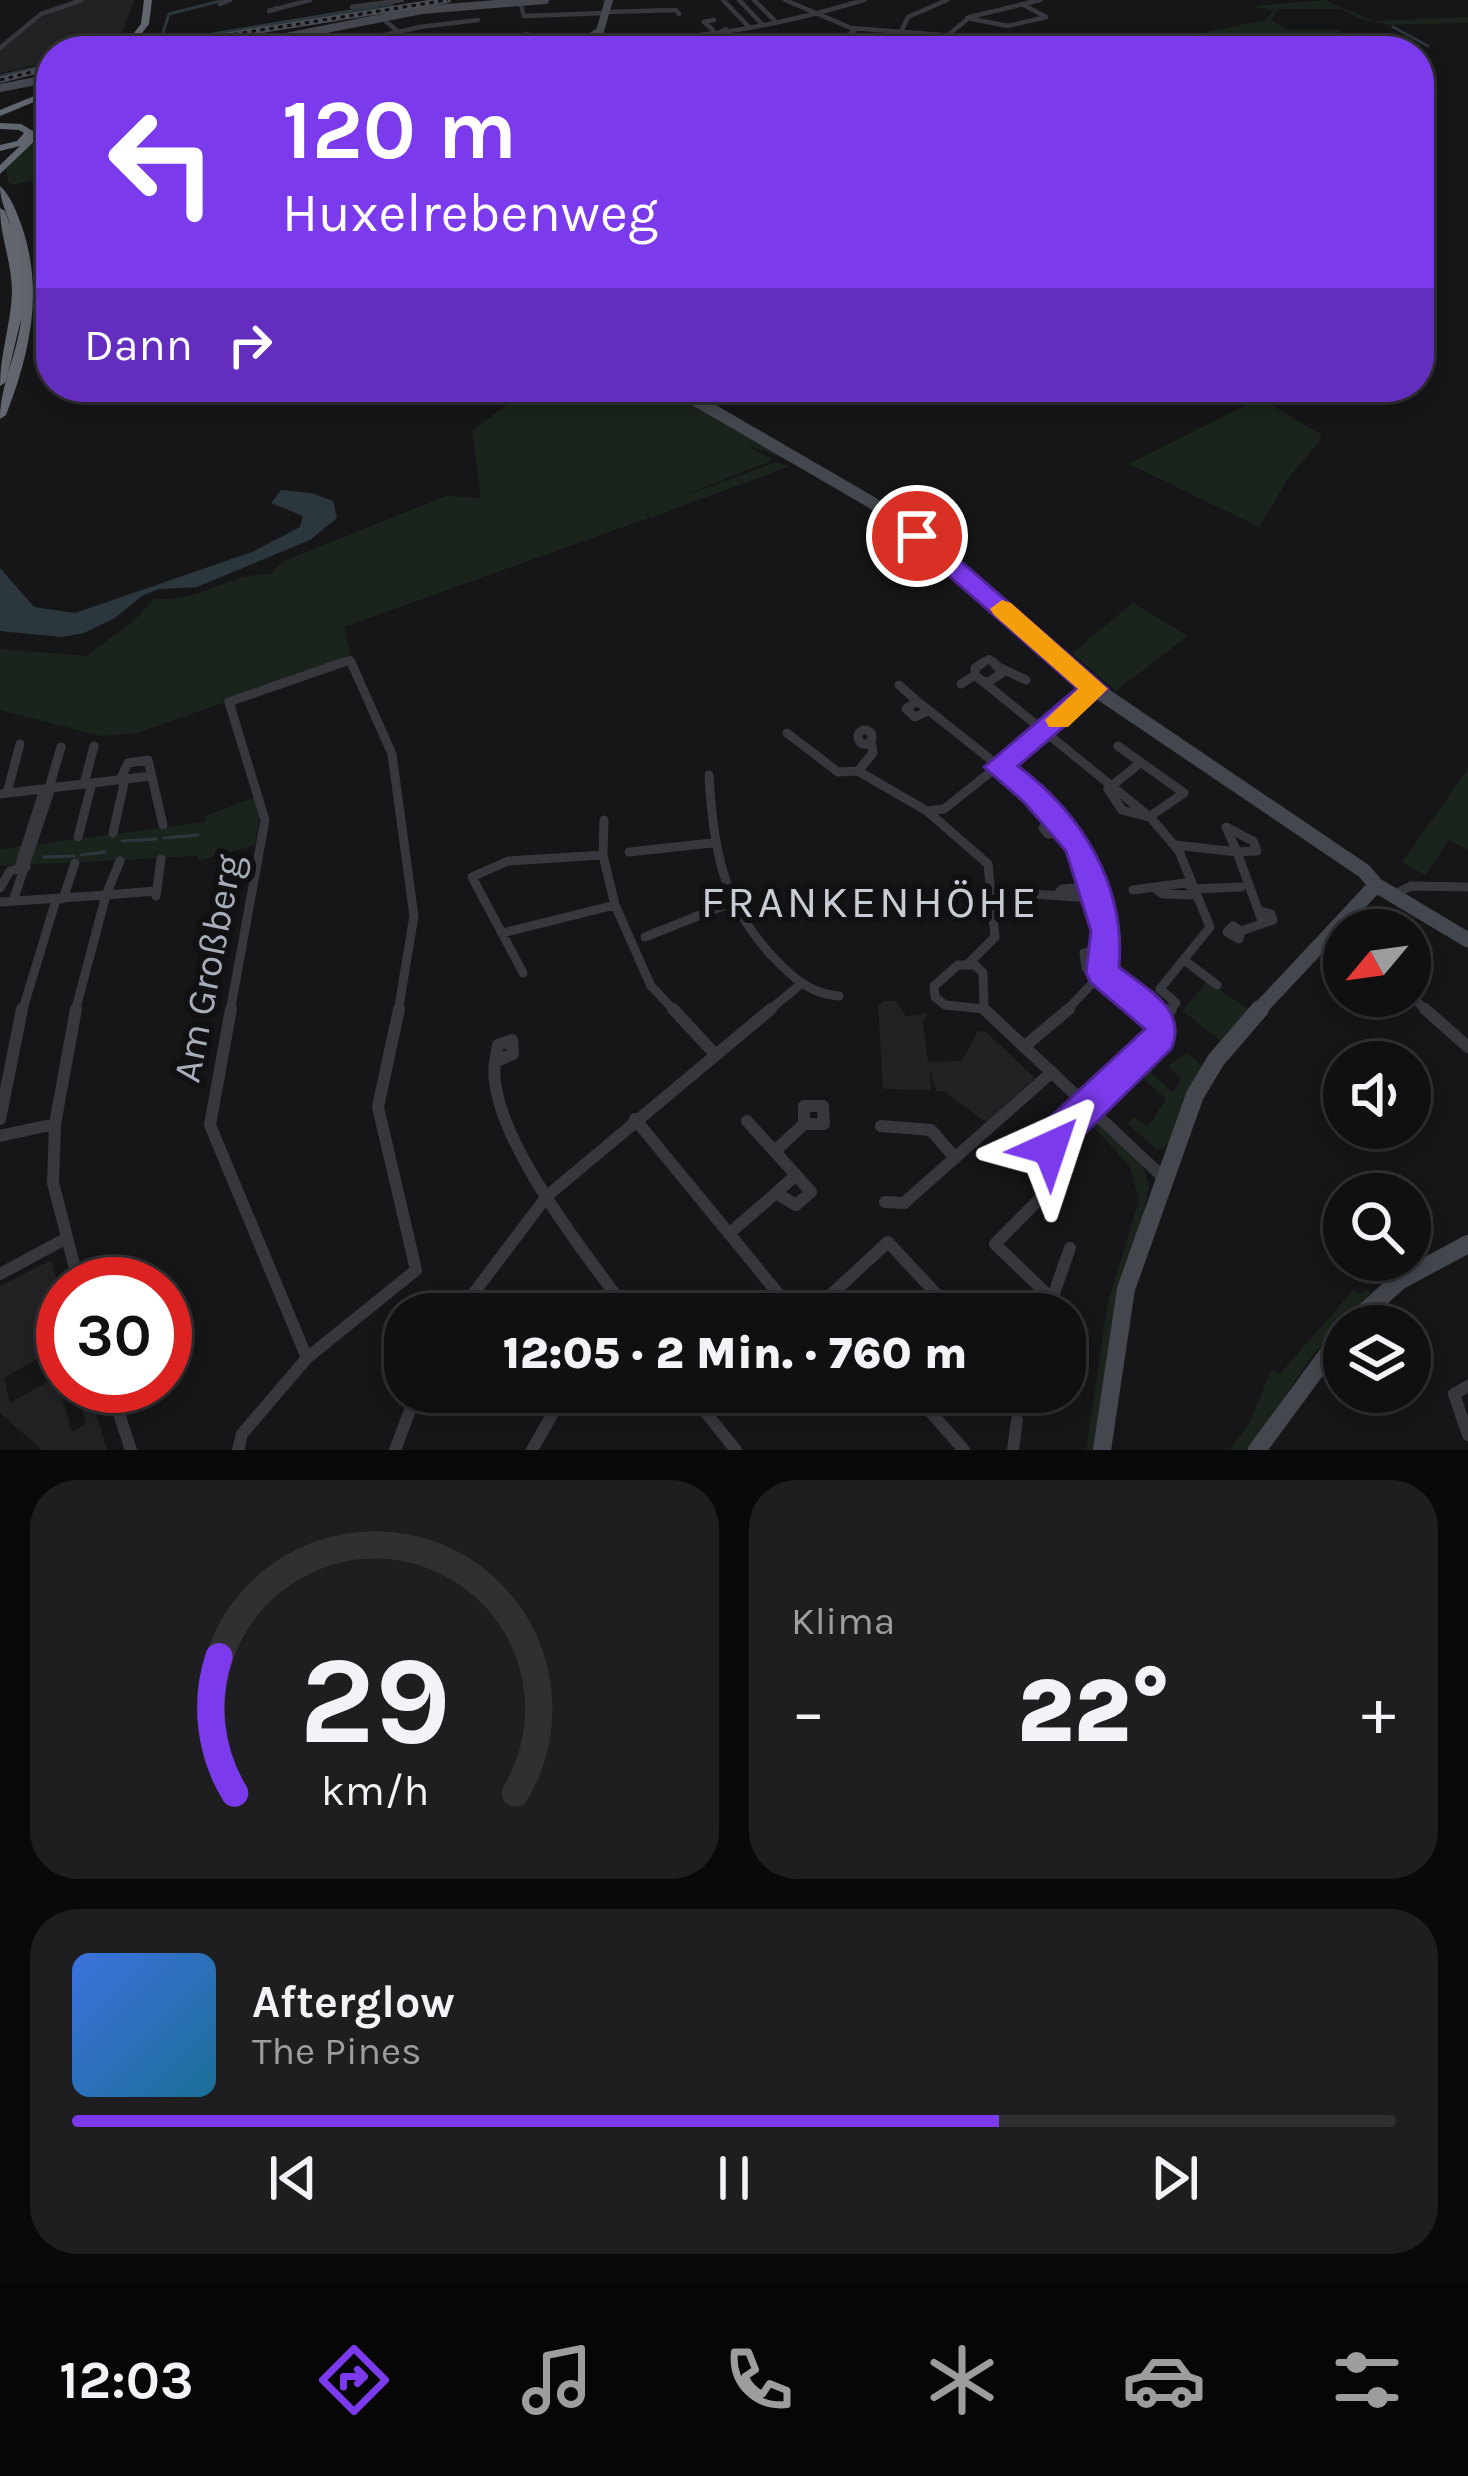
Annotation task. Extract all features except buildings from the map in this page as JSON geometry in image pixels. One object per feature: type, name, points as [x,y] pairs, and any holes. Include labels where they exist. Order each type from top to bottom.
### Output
[{"type":"highway","points":[[140,36],[151,24],[151,0]]},
{"type":"highway","points":[[0,99],[36,98]]},
{"type":"highway","points":[[0,119],[36,103]]},
{"type":"highway","points":[[0,119],[30,134],[20,143],[0,148]]},
{"type":"highway","points":[[0,171],[36,135]]},
{"type":"highway","points":[[0,189],[21,232],[29,267],[17,349],[0,416]]},
{"type":"highway","points":[[0,211],[19,283],[17,349],[0,382]]},
{"type":"street","points":[[0,48],[38,16],[61,3],[82,0]]},
{"type":"street","points":[[220,4],[230,0]]},
{"type":"street","points":[[278,8],[310,0]]},
{"type":"street","points":[[352,7],[402,0]]},
{"type":"street","points":[[315,36],[382,17],[545,0]]},
{"type":"street","points":[[603,34],[609,0]]},
{"type":"street","points":[[723,0],[748,26]]},
{"type":"street","points":[[739,0],[762,24]]},
{"type":"street","points":[[754,0],[777,22]]},
{"type":"street","points":[[785,0],[814,16],[856,29],[947,36],[967,18],[1040,0]]},
{"type":"street","points":[[833,0],[842,7]]},
{"type":"street","points":[[673,36],[814,16],[863,0]]},
{"type":"street","points":[[898,36],[917,10],[947,0]]},
{"type":"street","points":[[520,2],[524,16],[676,10],[679,14]]},
{"type":"street","points":[[967,18],[1008,26],[1046,17],[1022,4]]},
{"type":"street","points":[[475,5],[478,20],[486,26]]},
{"type":"street","points":[[382,17],[403,36]]},
{"type":"street","points":[[380,36],[478,20]]},
{"type":"street","points":[[713,30],[704,22],[715,20]]},
{"type":"street","points":[[714,36],[726,29]]},
{"type":"street","points":[[847,36],[856,29]]},
{"type":"street","points":[[526,34],[532,36]]},
{"type":"street","points":[[594,36],[607,36]]},
{"type":"street","points":[[0,88],[36,81]]},
{"type":"street","points":[[698,402],[871,502],[1095,689],[1364,871],[1376,885],[1397,893],[1468,940]]},
{"type":"street","points":[[982,645],[989,659],[1026,680]]},
{"type":"street","points":[[989,659],[974,668],[996,698],[1112,781],[1175,845],[1210,927]]},
{"type":"street","name":"Am Großberg","points":[[350,660],[392,754],[415,916],[378,1107],[416,1270],[307,1358],[210,1125],[265,820],[229,702],[350,660]]},
{"type":"street","points":[[976,676],[987,683],[1002,673],[1001,668]]},
{"type":"street","points":[[961,684],[976,676]]},
{"type":"street","points":[[899,685],[1054,816],[1086,857],[1106,947],[1101,975],[1025,1046]]},
{"type":"street","points":[[928,811],[944,809],[1095,689]]},
{"type":"street","points":[[787,733],[838,772],[858,770],[928,811],[988,864],[995,937],[969,963],[937,982],[935,997],[945,1005],[984,1009],[1164,1178]]},
{"type":"street","points":[[858,770],[873,753],[871,741]]},
{"type":"street","points":[[20,744],[4,794],[151,776],[163,825]]},
{"type":"street","points":[[3,901],[24,867],[61,746]]},
{"type":"street","points":[[78,837],[94,746]]},
{"type":"street","points":[[1118,746],[1184,793],[1149,817]]},
{"type":"street","points":[[1112,781],[1140,763]]},
{"type":"street","points":[[709,775],[712,843],[723,894],[753,937],[801,984],[821,996],[839,996]]},
{"type":"street","points":[[113,833],[122,779]]},
{"type":"street","points":[[604,820],[603,855],[615,905],[651,986],[714,1053]]},
{"type":"street","points":[[629,852],[712,843]]},
{"type":"street","points":[[1175,845],[1237,851],[1261,916],[1241,931],[1239,939],[1210,927]]},
{"type":"street","points":[[523,973],[472,877],[508,861],[603,855]]},
{"type":"street","points":[[3,901],[156,893],[161,859]]},
{"type":"street","points":[[71,1257],[52,1183],[55,1124],[77,1002],[119,861]]},
{"type":"street","points":[[0,1119],[22,1011],[75,863]]},
{"type":"street","points":[[3,901],[8,873],[24,867]]},
{"type":"street","points":[[1102,1450],[1126,1289],[1205,1075],[1334,939],[1376,885]]},
{"type":"street","points":[[1397,893],[1411,886],[1468,887]]},
{"type":"street","points":[[1195,889],[1241,887]]},
{"type":"street","points":[[1133,890],[1191,895],[1195,889]]},
{"type":"street","points":[[1032,894],[1092,898],[1096,892]]},
{"type":"street","points":[[645,937],[730,903]]},
{"type":"street","points":[[502,932],[615,905]]},
{"type":"street","points":[[1039,1293],[995,1244],[1060,1178],[1052,1142],[1159,1038],[1160,1022],[1176,1003],[1160,989],[1210,927]]},
{"type":"street","points":[[1106,947],[1084,953],[1086,968],[1160,1022]]},
{"type":"street","points":[[1184,960],[1217,985]]},
{"type":"street","points":[[969,963],[983,973],[984,1009]]},
{"type":"street","points":[[474,1293],[547,1196],[801,984]]},
{"type":"street","points":[[1431,1014],[1468,1046]]},
{"type":"street","points":[[494,1064],[505,1117],[547,1196],[614,1293]]},
{"type":"street","points":[[885,1202],[904,1203],[1052,1072]]},
{"type":"street","points":[[635,1119],[779,1293]]},
{"type":"street","points":[[747,1121],[811,1192],[796,1205],[776,1193]]},
{"type":"street","points":[[0,1136],[55,1124]]},
{"type":"street","points":[[775,1151],[805,1124]]},
{"type":"street","points":[[881,1126],[925,1128],[956,1158]]},
{"type":"street","points":[[731,1232],[796,1175]]},
{"type":"street","points":[[0,1274],[65,1239]]},
{"type":"street","points":[[833,1293],[888,1242],[936,1293]]},
{"type":"street","points":[[1373,1305],[1399,1281],[1468,1244]]},
{"type":"street","points":[[1056,1293],[1070,1248]]},
{"type":"street","points":[[238,1450],[242,1434],[307,1358]]},
{"type":"street","points":[[1257,1450],[1323,1361]]},
{"type":"street","points":[[1468,1386],[1454,1394],[1468,1435]]},
{"type":"street","points":[[118,1413],[130,1450]]},
{"type":"street","points":[[394,1450],[409,1413]]},
{"type":"street","points":[[533,1449],[553,1413]]},
{"type":"street","points":[[706,1413],[736,1450]]},
{"type":"street","points":[[931,1413],[964,1450]]},
{"type":"street","points":[[1013,1450],[1017,1420]]},
{"type":"shaded area","points":[[87,0],[134,0],[121,36],[36,36],[36,65],[0,73],[0,48],[45,14]]},
{"type":"shaded area","points":[[1325,0],[1373,21],[1468,17],[1468,23],[1391,25],[1363,20],[1341,9],[1279,9],[1271,20],[1289,30],[1342,30],[1333,36],[1193,35],[1265,20],[1273,11],[1253,6]]},
{"type":"shaded area","points":[[36,139],[36,180],[14,185],[8,182],[6,167]]},
{"type":"shaded area","points":[[511,402],[691,402],[796,463],[745,444],[773,460],[655,507],[776,462],[790,466],[650,518],[644,511],[648,518],[344,627],[348,659],[137,733],[101,736],[0,710],[0,649],[87,656],[154,599],[185,597],[241,578],[270,574],[284,561],[446,496],[481,498],[472,430]]},
{"type":"shaded area","points":[[1252,402],[1267,402],[1320,434],[1321,440],[1289,477],[1259,527],[1129,464]]},
{"type":"shaded area","points":[[281,490],[333,501],[337,518],[310,540],[197,587],[159,589],[142,596],[115,618],[84,633],[62,637],[0,631],[0,568],[34,607],[75,613],[252,552],[300,527],[303,516],[271,503]]},
{"type":"shaded area","points":[[1133,603],[1188,636],[1116,691],[1072,653]]},
{"type":"shaded area","points":[[1468,769],[1468,850],[1449,840],[1425,875],[1402,862]]},
{"type":"shaded area","points":[[256,797],[260,814],[255,845],[198,861],[198,856],[0,866],[0,849],[206,822],[205,816]]},
{"type":"shaded area","points":[[1207,981],[1250,1010],[1221,1041],[1183,1011]]},
{"type":"shaded area","points":[[896,1001],[906,1016],[927,1014],[923,1022],[928,1062],[962,1061],[978,1031],[986,1032],[1035,1078],[986,1122],[943,1091],[936,1091],[930,1070],[931,1090],[883,1089],[878,1006]]},
{"type":"shaded area","points":[[1187,1053],[1203,1067],[1170,1143],[1157,1150],[1127,1123],[1134,1117],[1148,1127],[1166,1099],[1133,1069],[1149,1064],[1155,1069],[1151,1073],[1173,1093],[1181,1079],[1168,1066]]},
{"type":"shaded area","points":[[1094,1117],[1142,1164],[1149,1186],[1095,1450],[1086,1450],[1108,1302],[1139,1200],[1129,1165],[1094,1128],[1086,1135],[1074,1122]]},
{"type":"shaded area","points":[[36,1268],[36,1360],[4,1378],[10,1403],[36,1388],[36,1413],[66,1413],[72,1432],[86,1423],[83,1413],[96,1413],[107,1450],[42,1450],[0,1413],[0,1286]]},
{"type":"shaded area","points":[[1367,1289],[1370,1293],[1359,1305],[1340,1305],[1353,1290],[1359,1294]]},
{"type":"shaded area","points":[[1323,1325],[1323,1344],[1248,1450],[1230,1450],[1250,1422],[1271,1370],[1280,1374]]},
{"type":"waterway","points":[[162,36],[169,14],[224,0]]},
{"type":"waterway","points":[[200,36],[392,4]]},
{"type":"waterway","points":[[1393,27],[1410,36]]},
{"type":"waterway","points":[[0,76],[36,68]]},
{"type":"waterway","points":[[164,838],[198,835]]},
{"type":"waterway","points":[[122,841],[156,839]]},
{"type":"waterway","points":[[81,855],[105,852]]},
{"type":"waterway","points":[[44,857],[74,856]]},
{"type":"railway","points":[[223,36],[448,0]]},
{"type":"railway","points":[[0,80],[36,71]]},
{"type":"slow traffic","points":[[1002,609],[1095,689],[1058,720]]},
{"type":"district","name":"FRANKENHÖHE","points":[[870,901]]},
{"type":"route","points":[[917,536],[1095,689],[998,767],[1034,794],[1079,845],[1106,931],[1102,973],[1160,1022],[1161,1029],[1159,1038],[1056,1136],[1050,1148]]}]
